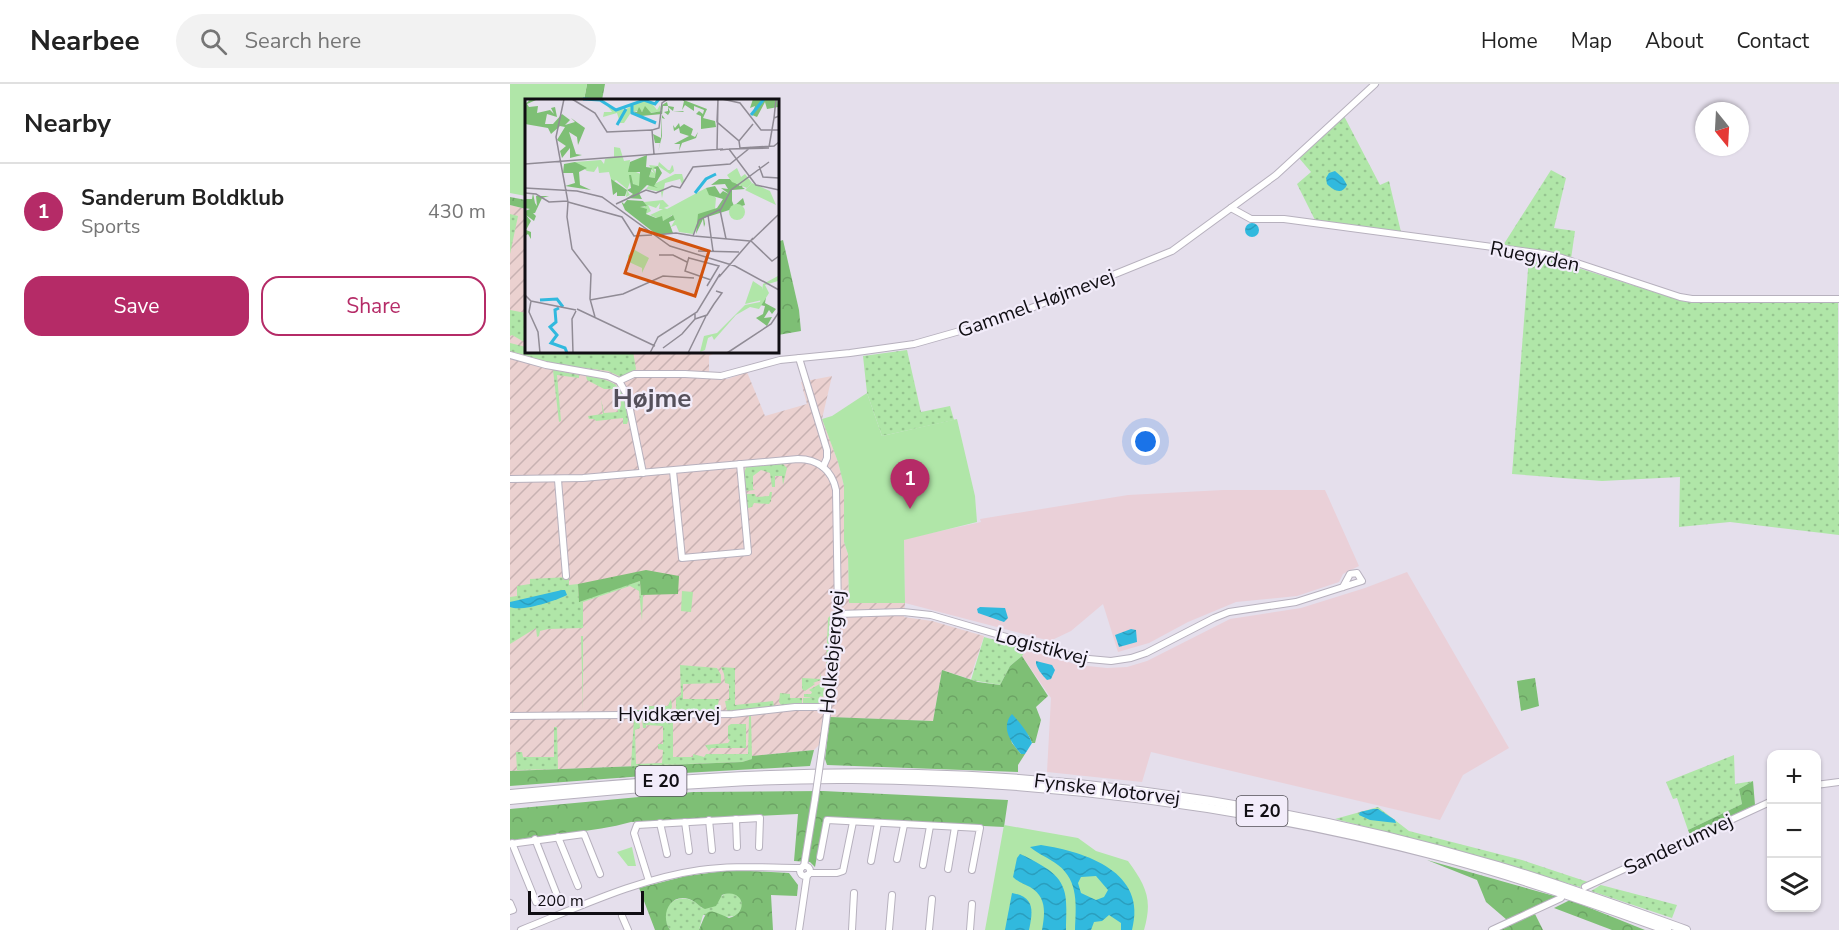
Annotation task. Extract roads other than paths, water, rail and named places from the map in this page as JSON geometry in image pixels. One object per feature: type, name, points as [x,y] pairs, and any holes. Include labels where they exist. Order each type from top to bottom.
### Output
[{"type":"highway","name":"Fynske Motorvej","points":[[510,794],[699,778],[802,774],[965,776],[1104,787],[1259,810],[1394,838],[1510,870],[1589,895],[1686,930]]},
{"type":"highway","name":"Fynske Motorvej","points":[[510,800],[700,784],[841,779],[965,782],[1092,792],[1226,810],[1392,844],[1587,901],[1667,930]]},
{"type":"street","name":"Gammel Højmevej","points":[[622,384],[638,375],[721,376],[770,362],[914,344],[999,321],[1172,251],[1290,163],[1375,84]]},
{"type":"street","name":"Ruegyden","points":[[1231,208],[1251,219],[1284,219],[1544,254],[1692,299],[1839,299]]},
{"type":"street","points":[[510,355],[546,365],[608,376],[622,384],[627,395],[643,473]]},
{"type":"street","name":"Holkebjergvej","points":[[798,930],[838,614],[836,490],[832,478],[823,467],[827,458],[827,450],[799,358]]},
{"type":"street","points":[[510,479],[558,480],[803,459],[823,467]]},
{"type":"street","points":[[673,471],[682,558],[748,552],[740,464]]},
{"type":"street","points":[[558,480],[566,576]]},
{"type":"street","name":"Logistikvej","points":[[838,614],[903,612],[931,615],[1078,658],[1111,661],[1146,653],[1229,612],[1296,602],[1344,587]]},
{"type":"street","name":"Hvidkærvej","points":[[510,716],[733,714],[795,707],[828,707]]},
{"type":"street","points":[[1821,784],[1839,782]]},
{"type":"street","name":"Sanderumvej","points":[[1585,887],[1767,803]]},
{"type":"street","points":[[649,881],[634,830],[637,825],[760,818],[759,847]]},
{"type":"street","points":[[736,819],[737,847]]},
{"type":"street","points":[[709,820],[712,850]]},
{"type":"street","points":[[820,857],[827,820],[980,828],[972,870]]},
{"type":"street","points":[[685,822],[689,851]]},
{"type":"street","points":[[521,930],[649,881],[711,869],[736,867],[840,872],[845,867],[853,822]]},
{"type":"street","points":[[660,823],[667,854]]},
{"type":"street","points":[[871,861],[878,823]]},
{"type":"street","points":[[897,859],[904,825]]},
{"type":"street","points":[[923,866],[930,826]]},
{"type":"street","points":[[948,869],[955,827]]},
{"type":"street","points":[[536,902],[511,844],[584,834],[600,874]]},
{"type":"street","points":[[558,837],[578,886]]},
{"type":"street","points":[[535,839],[557,895]]},
{"type":"street","points":[[852,930],[854,893]]},
{"type":"street","points":[[889,930],[892,895]]},
{"type":"street","points":[[1492,930],[1561,898]]},
{"type":"street","points":[[929,930],[932,899]]},
{"type":"street","points":[[970,930],[972,904]]},
{"type":"street","points":[[622,916],[628,930]]},
{"type":"water","points":[[1335,171],[1347,185],[1340,191],[1327,184],[1326,178],[1329,173]]},
{"type":"water","points":[[1252,223],[1257,225],[1259,230],[1257,235],[1252,237],[1247,235],[1245,230],[1247,225]]},
{"type":"water","points":[[565,590],[567,595],[547,603],[522,608],[510,607],[510,602]]},
{"type":"water","points":[[980,607],[1005,608],[1008,618],[1004,622],[978,613],[977,609]]},
{"type":"water","points":[[1131,629],[1136,630],[1137,642],[1119,647],[1115,635]]},
{"type":"water","points":[[1036,661],[1052,665],[1055,670],[1051,679],[1047,680],[1043,676]]},
{"type":"water","points":[[1012,714],[1026,731],[1032,743],[1025,754],[1021,754],[1008,735],[1007,724]]},
{"type":"water","points":[[1378,809],[1396,823],[1370,820],[1359,815],[1360,812]]},
{"type":"water","points":[[1041,845],[1058,848],[1094,860],[1109,868],[1122,879],[1131,893],[1135,910],[1132,930],[1121,930],[1121,923],[1109,915],[1102,921],[1094,922],[1091,930],[1075,930],[1075,894],[1070,879],[1058,865],[1030,847]],"holes":[[[1096,876],[1108,890],[1104,897],[1096,900],[1081,893],[1078,883],[1081,877]]]},
{"type":"water","points":[[1020,854],[1051,871],[1058,878],[1065,893],[1066,930],[1042,930],[1044,906],[1042,901],[1036,891],[1013,877]]},
{"type":"water","points":[[1012,893],[1029,901],[1031,917],[1029,930],[1005,930]]},
{"type":"place","name":"Sanderum Boldklub","points":[[910,509]]},
{"type":"district","name":"Højme","points":[[652,398]]}]
